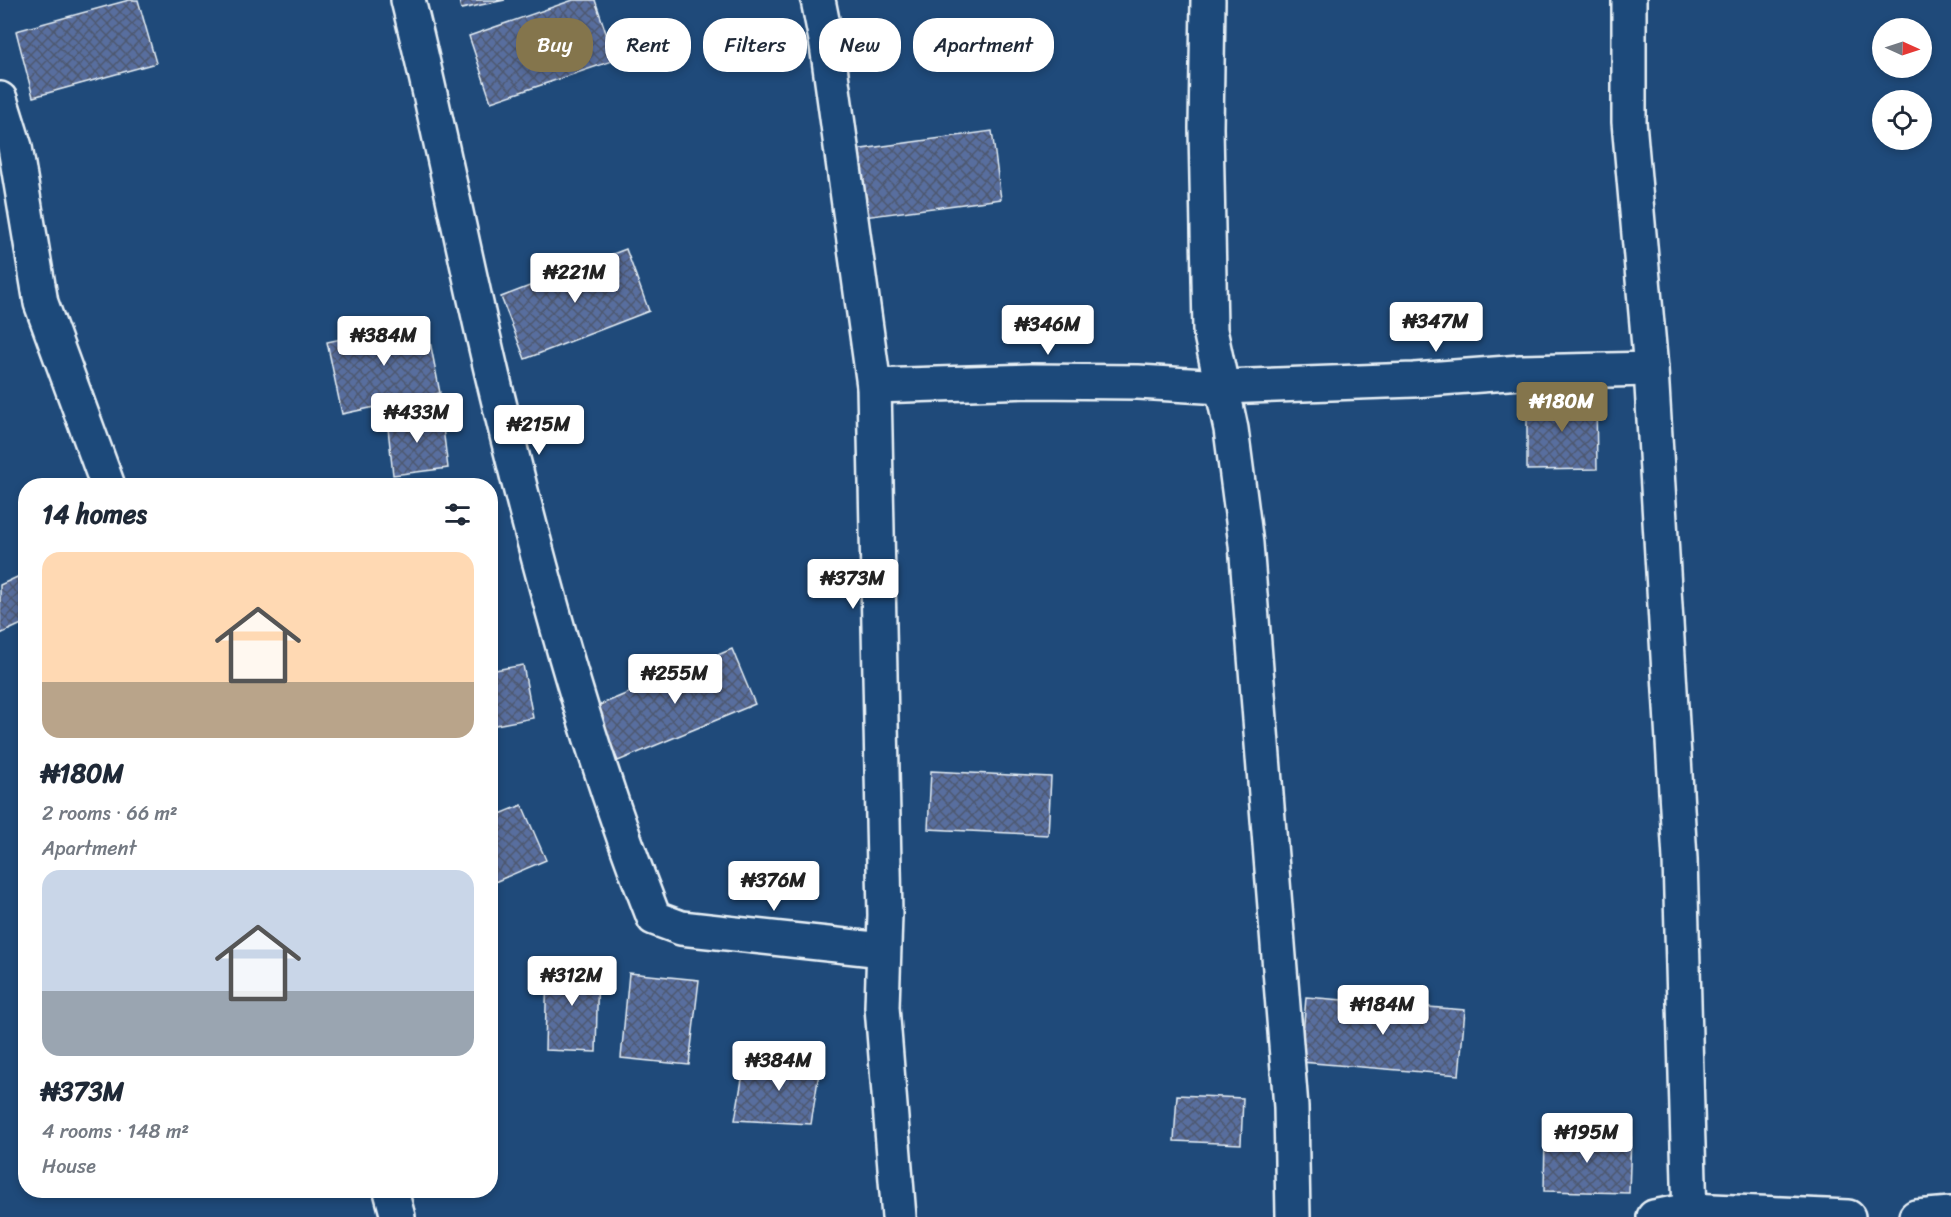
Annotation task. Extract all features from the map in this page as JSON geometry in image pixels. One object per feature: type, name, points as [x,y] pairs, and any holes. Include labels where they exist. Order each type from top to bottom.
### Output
[{"type":"street","points":[[408,0],[434,106],[492,376],[555,621],[624,841],[654,918],[681,928],[883,950]]},
{"type":"street","points":[[818,0],[827,45],[874,386],[885,915],[882,1007],[899,1217]]},
{"type":"street","points":[[1209,0],[1206,128],[1210,330],[1230,429],[1246,544],[1291,1107],[1293,1217]]},
{"type":"street","points":[[1629,0],[1629,122],[1651,369],[1680,859],[1690,1214]]},
{"type":"street","points":[[0,99],[15,147],[41,303],[105,478]]},
{"type":"street","points":[[874,386],[1030,381],[1138,382],[1222,387],[1414,380],[1521,372],[1651,369]]},
{"type":"street","points":[[393,1198],[398,1217]]},
{"type":"street","points":[[1654,1217],[1690,1214],[1848,1217]]},
{"type":"street","points":[[1916,1217],[1951,1214]]},
{"type":"building","points":[[129,0],[138,0],[156,63],[33,97],[16,31]]},
{"type":"building","points":[[459,0],[505,0],[461,9]]},
{"type":"building","points":[[573,0],[595,0],[605,30],[605,63],[593,67],[593,18],[521,18]]},
{"type":"building","points":[[516,20],[516,72],[580,72],[491,102],[469,36]]},
{"type":"building","points":[[992,131],[1001,199],[864,217],[855,150]]},
{"type":"building","points":[[626,249],[649,311],[525,359],[501,297]]},
{"type":"building","points":[[426,321],[440,393],[342,414],[327,342]]},
{"type":"building","points":[[1596,395],[1597,469],[1527,470],[1527,396]]},
{"type":"building","points":[[441,412],[448,468],[393,475],[387,419]]},
{"type":"building","points":[[18,577],[18,626],[0,634],[0,585]]},
{"type":"building","points":[[732,649],[755,704],[618,761],[595,707]]},
{"type":"building","points":[[523,665],[533,718],[498,725],[498,670]]},
{"type":"building","points":[[931,771],[1051,777],[1048,835],[928,829]]},
{"type":"building","points":[[522,805],[546,860],[498,881],[498,815]]},
{"type":"building","points":[[547,962],[598,963],[596,1052],[545,1050]]},
{"type":"building","points":[[629,973],[699,980],[689,1065],[621,1058]]},
{"type":"building","points":[[1306,997],[1465,1010],[1459,1075],[1301,1062]]},
{"type":"building","points":[[821,1060],[811,1124],[735,1120],[745,1062]]},
{"type":"building","points":[[1177,1095],[1243,1098],[1241,1144],[1174,1141]]},
{"type":"building","points":[[1545,1135],[1631,1137],[1629,1193],[1544,1191]]}]
